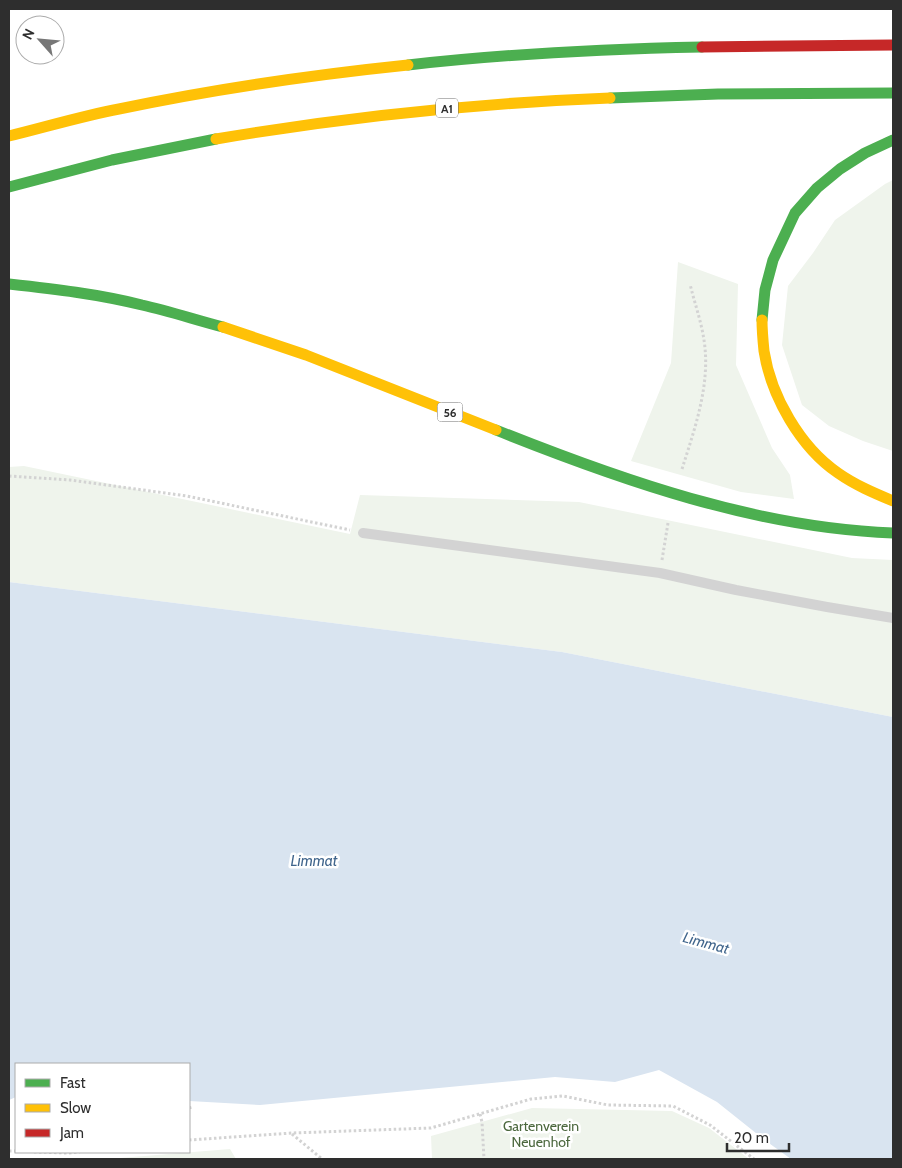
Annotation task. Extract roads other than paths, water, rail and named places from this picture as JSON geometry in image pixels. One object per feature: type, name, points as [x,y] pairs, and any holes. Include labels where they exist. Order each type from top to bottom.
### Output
[{"type":"highway","points":[[9,136],[138,104],[195,93],[318,74],[423,62],[537,53],[652,48],[766,45],[893,45]]},
{"type":"highway","name":"A1","points":[[9,187],[94,164],[204,141],[315,123],[427,110],[531,102],[653,96],[893,93]]},
{"type":"highway","points":[[893,140],[875,147],[841,167],[816,189],[796,212],[778,245],[769,267],[762,304],[762,328],[764,353],[769,375],[778,399],[788,418],[807,445],[822,460],[844,477],[893,502]]},
{"type":"highway","name":"56","points":[[9,284],[66,290],[97,296],[159,309],[226,328],[354,374],[572,460],[666,492],[769,518],[831,528],[893,534]]},
{"type":"lane","points":[[363,532],[660,573],[736,590],[893,618]]},
{"type":"water","name":"Limmat","points":[[9,582],[562,652],[893,717],[893,1159],[791,1159],[717,1102],[659,1070],[615,1082],[555,1077],[260,1105],[190,1101],[190,1063],[15,1063],[15,1097],[9,1100]]},
{"type":"park label","name":"Gartenverein Neuenhof","points":[[541,1134]]}]
